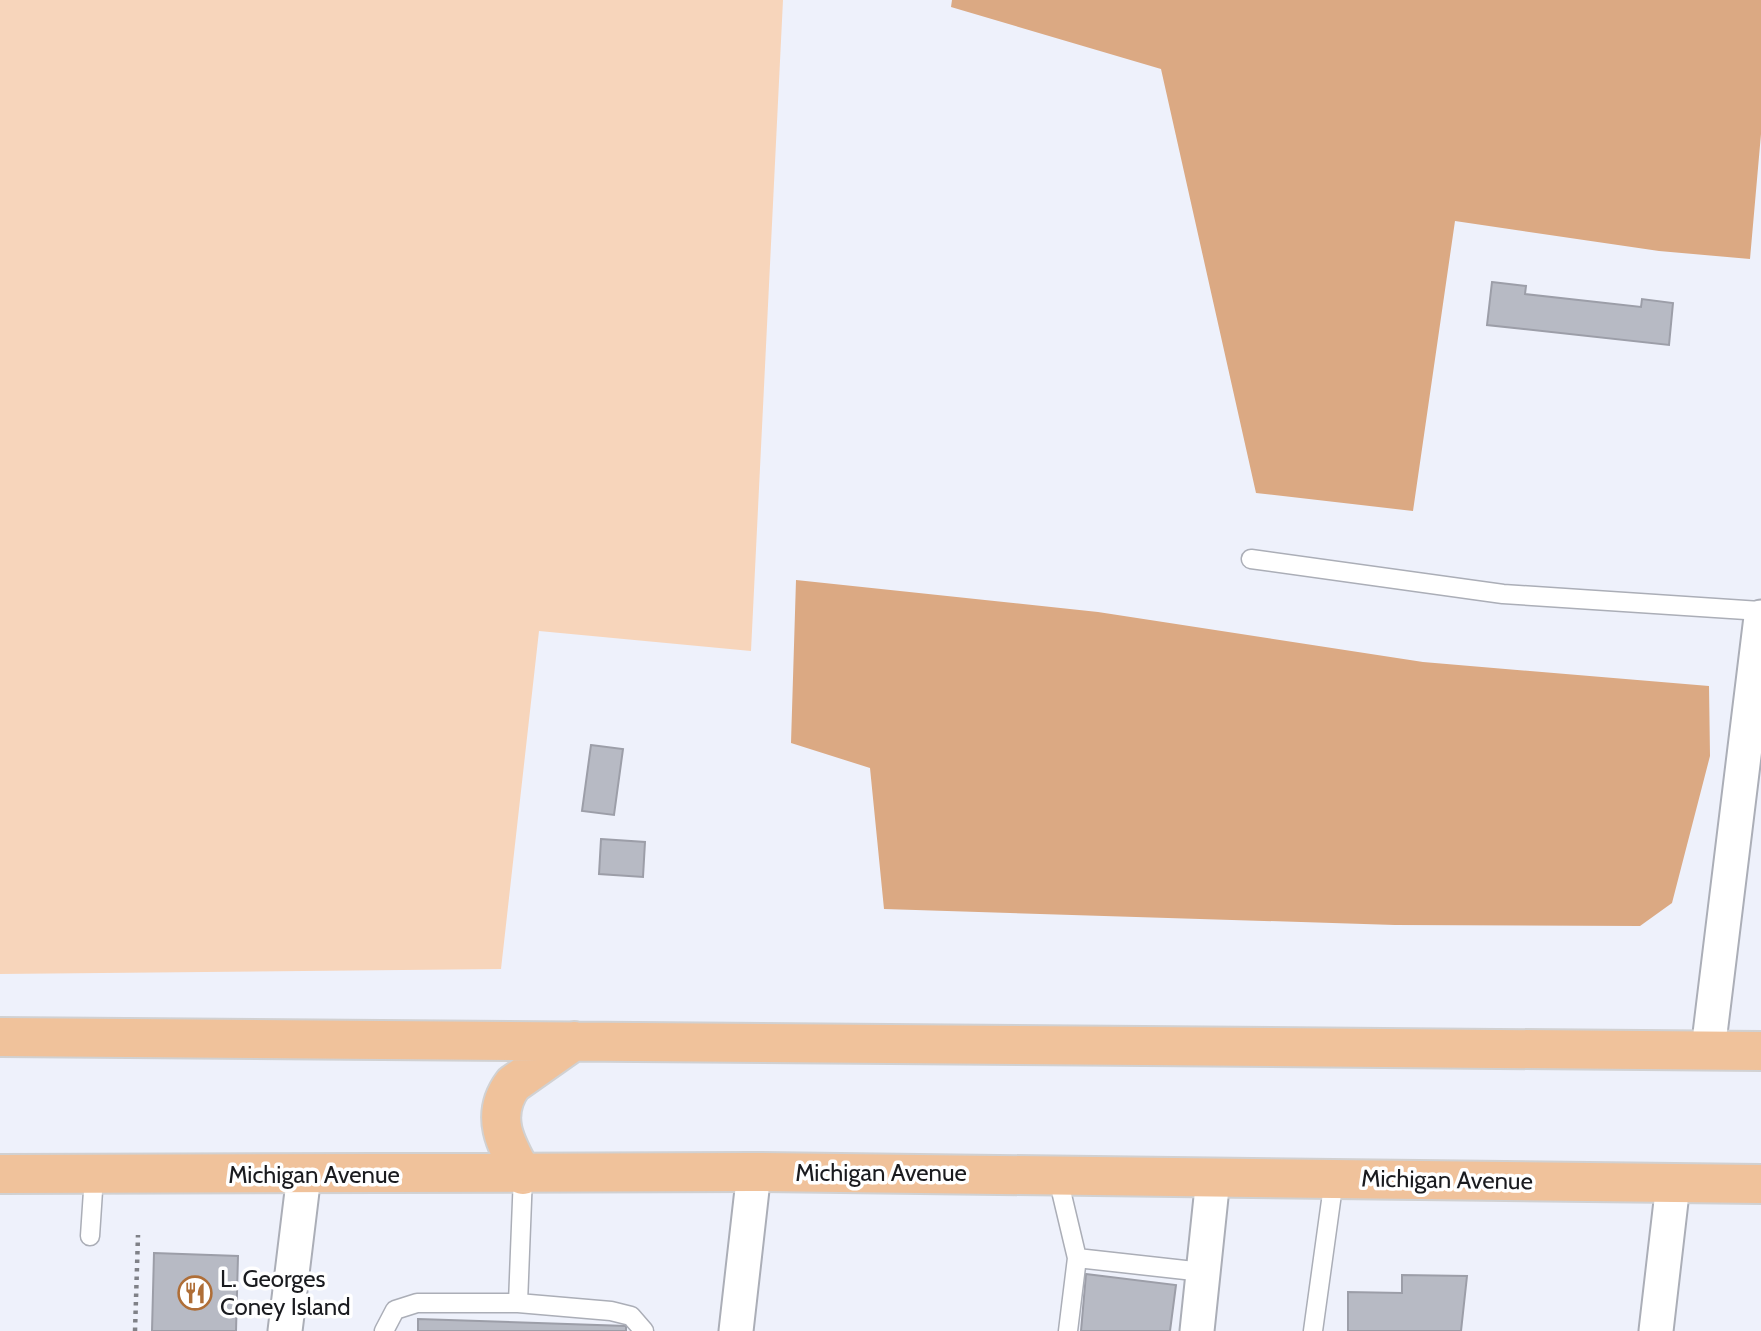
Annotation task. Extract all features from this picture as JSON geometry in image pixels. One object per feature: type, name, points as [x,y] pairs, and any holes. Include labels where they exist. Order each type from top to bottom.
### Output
[{"type":"main road","points":[[0,1037],[1761,1051]]},
{"type":"main road","points":[[523,1175],[505,1144],[501,1129],[500,1109],[505,1094],[513,1084],[574,1041]]},
{"type":"main road","name":"Michigan Avenue","points":[[0,1174],[523,1175],[754,1172],[1761,1184]]},
{"type":"street","points":[[1709,1050],[1761,617]]},
{"type":"street","points":[[736,1331],[754,1172]]},
{"type":"street","points":[[285,1331],[304,1175]]},
{"type":"street","points":[[1197,1331],[1213,1178]]},
{"type":"street","points":[[1656,1331],[1673,1184]]},
{"type":"lane","points":[[1251,559],[1503,594],[1761,611]]},
{"type":"lane","points":[[1057,1174],[1077,1258],[1068,1331]]},
{"type":"lane","points":[[518,1304],[523,1175]]},
{"type":"lane","points":[[90,1236],[94,1176]]},
{"type":"lane","points":[[1312,1331],[1334,1179]]},
{"type":"lane","points":[[1077,1258],[1203,1272]]},
{"type":"lane","points":[[384,1331],[395,1310],[417,1303],[518,1304],[611,1311],[631,1316],[643,1331]]},
{"type":"path","points":[[135,1331],[138,1235]]},
{"type":"shaded area","points":[[0,0],[783,0],[751,651],[539,631],[501,969],[0,974]]},
{"type":"shaded area","points":[[952,0],[1761,0],[1761,134],[1750,259],[1659,251],[1455,221],[1413,511],[1256,493],[1161,69],[951,7]]},
{"type":"shaded area","points":[[796,580],[1098,612],[1423,662],[1709,686],[1710,756],[1672,903],[1640,926],[1395,925],[884,909],[870,768],[791,743]]},
{"type":"building","points":[[1492,282],[1526,286],[1525,294],[1641,307],[1642,299],[1673,303],[1669,345],[1487,325]]},
{"type":"building","points":[[591,745],[623,749],[614,815],[582,811]]},
{"type":"building","points":[[601,839],[645,842],[643,877],[599,874]]},
{"type":"building","name":"L. Georges Coney Island","points":[[154,1253],[238,1256],[236,1331],[152,1331]]},
{"type":"building","points":[[1086,1274],[1176,1285],[1170,1331],[1081,1331]]},
{"type":"building","points":[[1402,1275],[1467,1276],[1461,1331],[1348,1331],[1348,1292],[1402,1293]]},
{"type":"building","points":[[418,1319],[626,1326],[626,1331],[418,1331]]},
{"type":"place","name":"L. Georges Coney Island","points":[[195,1293]]}]
